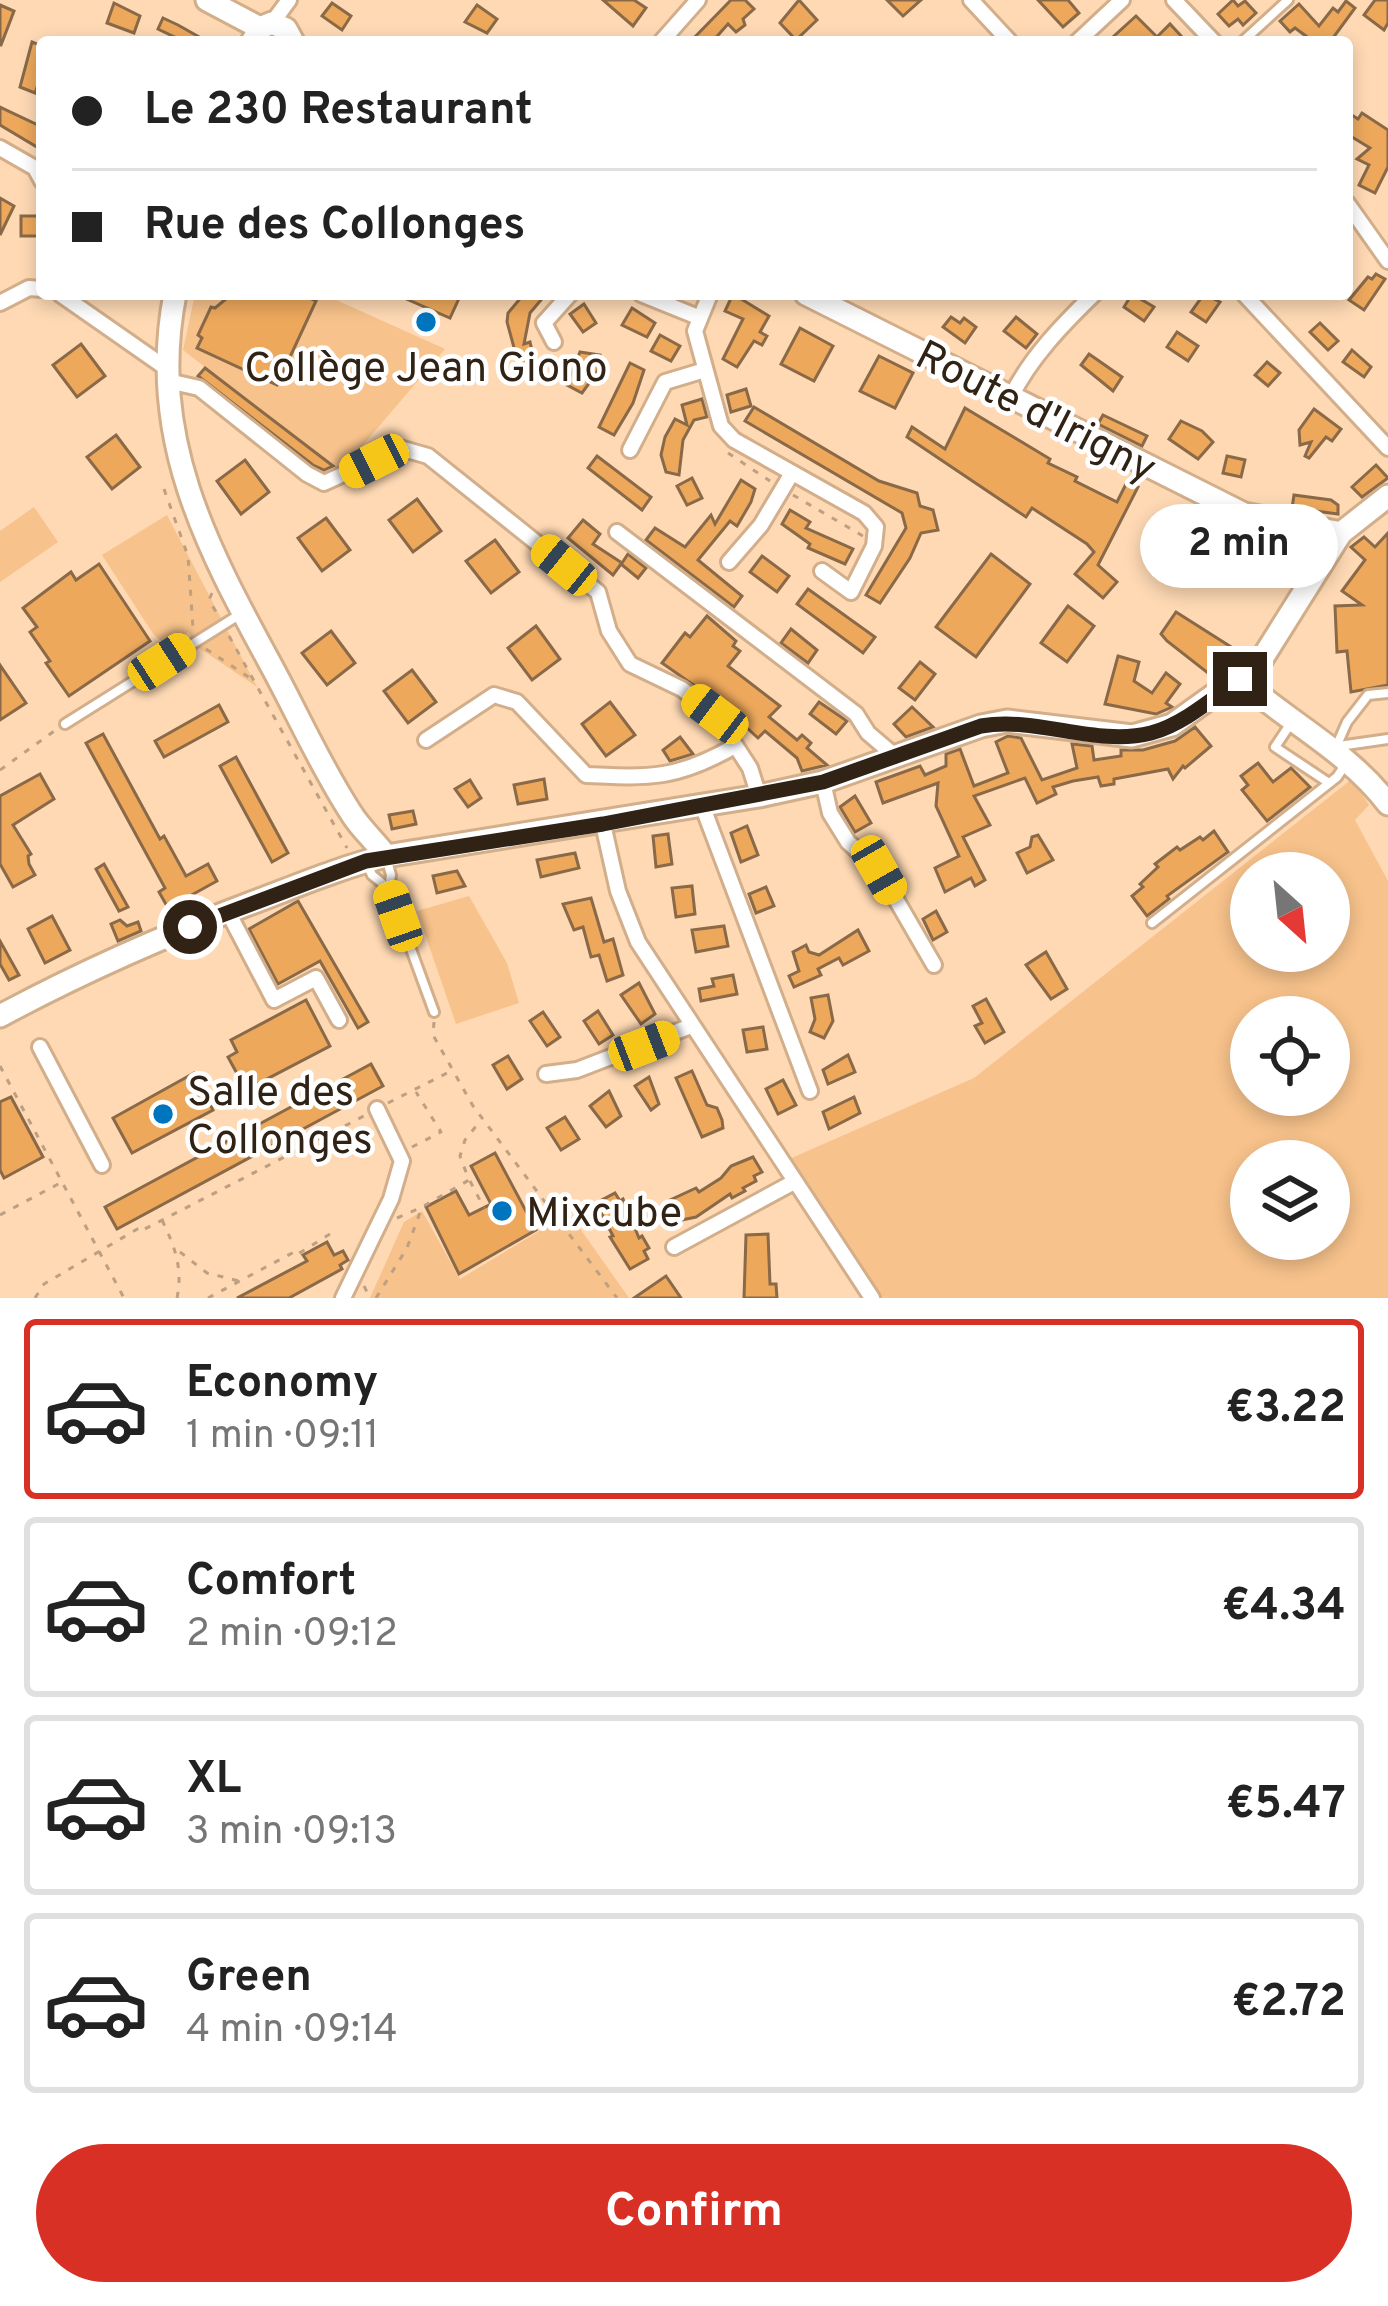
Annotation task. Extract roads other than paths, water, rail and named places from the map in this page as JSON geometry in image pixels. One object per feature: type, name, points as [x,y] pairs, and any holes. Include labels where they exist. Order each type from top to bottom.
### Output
[{"type":"street","points":[[207,0],[262,31],[286,29],[290,36]]},
{"type":"street","points":[[262,31],[289,0]]},
{"type":"street","points":[[666,36],[698,0]]},
{"type":"street","points":[[971,0],[1004,36]]},
{"type":"street","points":[[1083,36],[1122,0]]},
{"type":"street","points":[[1174,0],[1208,36]]},
{"type":"street","points":[[0,148],[36,170]]},
{"type":"street","points":[[1353,211],[1388,261]]},
{"type":"street","points":[[0,303],[36,289]]},
{"type":"street","points":[[68,300],[167,374],[199,388],[324,483],[400,448],[428,456],[598,592],[610,631],[630,664],[682,689],[715,714],[750,768],[759,796]]},
{"type":"street","points":[[175,300],[166,341],[167,374],[182,476],[219,568],[233,619],[353,817],[366,856]]},
{"type":"street","points":[[554,342],[544,323],[565,300]]},
{"type":"street","points":[[656,300],[698,317]]},
{"type":"street","points":[[707,300],[694,332],[727,435],[864,513],[876,527],[874,546],[851,592],[822,572]]},
{"type":"street","name":"Route d'Irigny","points":[[818,300],[1244,514],[1341,533]]},
{"type":"street","points":[[1011,398],[1019,380],[1088,300]]},
{"type":"street","points":[[1250,300],[1388,448]]},
{"type":"street","points":[[630,450],[665,382],[705,370]]},
{"type":"street","points":[[729,562],[761,525],[792,472]]},
{"type":"street","points":[[0,1016],[103,963],[366,856],[603,824],[759,796],[823,782],[1007,721],[1101,734],[1153,733],[1200,707],[1269,652],[1341,533],[1388,496]]},
{"type":"street","points":[[617,532],[856,714],[868,733],[895,756]]},
{"type":"street","points":[[1240,679],[1292,722],[1340,753],[1388,804]]},
{"type":"street","points":[[426,740],[494,695],[517,702],[586,775],[654,778],[696,768],[736,746]]},
{"type":"street","points":[[823,782],[830,813],[848,842],[879,870],[934,965]]},
{"type":"street","points":[[702,805],[810,1091]]},
{"type":"street","points":[[603,824],[618,891],[638,942],[872,1298]]},
{"type":"street","points":[[228,912],[274,1000],[316,978],[339,1020]]},
{"type":"street","points":[[546,1074],[577,1070],[691,1025]]},
{"type":"street","points":[[40,1047],[102,1165]]},
{"type":"street","points":[[343,1298],[392,1198],[402,1161],[377,1109]]},
{"type":"street","points":[[674,1246],[794,1182]]},
{"type":"lane","points":[[1249,36],[1288,0]]},
{"type":"lane","points":[[65,724],[233,619]]},
{"type":"lane","points":[[1152,923],[1329,783],[1348,722],[1368,695],[1388,693]]},
{"type":"lane","points":[[1292,722],[1275,747],[1329,783]]},
{"type":"lane","points":[[1340,753],[1388,739]]},
{"type":"lane","points":[[366,856],[391,875],[389,889],[434,1012]]},
{"type":"lane","points":[[366,856],[372,875],[389,889]]},
{"type":"place","name":"Collège Jean Giono","points":[[426,322]]},
{"type":"place","name":"Salle des Collonges","points":[[163,1114]]},
{"type":"place","name":"Mixcube","points":[[502,1211]]}]
